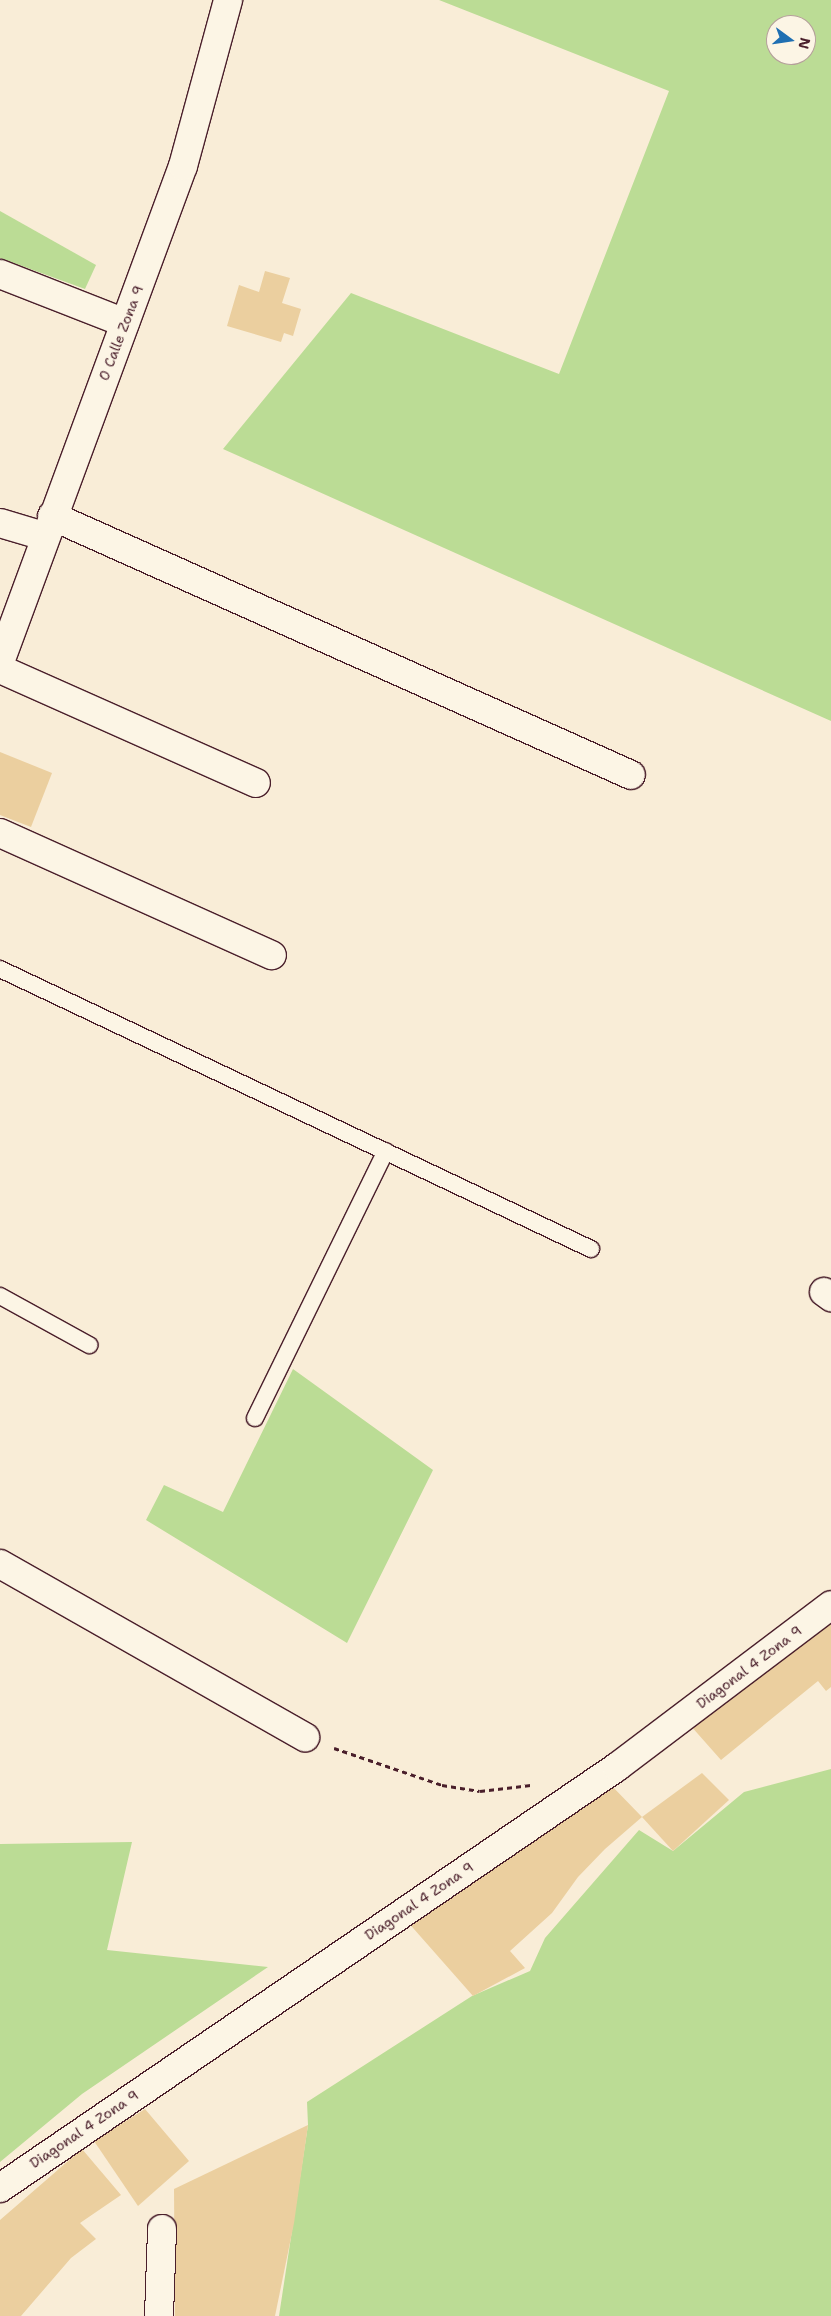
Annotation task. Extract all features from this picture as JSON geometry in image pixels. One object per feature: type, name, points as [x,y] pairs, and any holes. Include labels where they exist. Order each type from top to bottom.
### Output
[{"type":"street","name":"0 Calle Zona 9","points":[[0,662],[48,526],[183,166],[228,0]]},
{"type":"street","points":[[0,274],[125,323]]},
{"type":"street","points":[[0,523],[48,526],[631,776]]},
{"type":"street","points":[[0,669],[256,783]]},
{"type":"street","points":[[0,834],[272,955]]},
{"type":"street","points":[[0,1564],[305,1737]]},
{"type":"street","name":"Diagonal 4 Zona 9","points":[[0,2188],[617,1768],[831,1605]]},
{"type":"street","points":[[159,2316],[162,2229]]},
{"type":"lane","points":[[0,969],[591,1249]]},
{"type":"lane","points":[[255,1418],[386,1151]]},
{"type":"lane","points":[[0,1296],[89,1345]]},
{"type":"path","points":[[305,1737],[376,1765],[442,1785],[480,1791],[541,1782]]},
{"type":"green space","points":[[439,0],[831,0],[831,721],[223,449],[351,293],[559,374],[669,91]]},
{"type":"green space","points":[[0,211],[96,265],[85,289],[0,258]]},
{"type":"green space","points":[[293,1369],[433,1470],[347,1643],[146,1520],[164,1485],[223,1512]]},
{"type":"green space","points":[[831,1769],[831,2316],[279,2316],[308,2125],[307,2102],[472,1996],[530,1971],[545,1938],[639,1830],[673,1851],[744,1792]]},
{"type":"green space","points":[[132,1842],[107,1950],[268,1967],[82,2094],[0,2162],[0,1844]]},
{"type":"building","points":[[265,271],[290,278],[282,303],[301,309],[293,336],[284,333],[281,342],[227,326],[239,285],[259,292]]},
{"type":"building","points":[[0,752],[52,773],[31,827],[0,815]]},
{"type":"building","points":[[831,1620],[831,1687],[826,1691],[818,1681],[721,1760],[690,1725]]},
{"type":"building","points":[[702,1773],[729,1800],[673,1851],[642,1817]]},
{"type":"building","points":[[609,1783],[642,1817],[605,1849],[578,1877],[552,1913],[510,1951],[525,1968],[473,1996],[406,1920]]},
{"type":"building","points":[[145,2109],[189,2161],[138,2206],[94,2141]]},
{"type":"building","points":[[308,2125],[294,2223],[275,2316],[175,2316],[174,2189]]},
{"type":"building","points":[[82,2149],[121,2195],[80,2223],[96,2239],[71,2258],[21,2316],[0,2316],[0,2220]]}]
